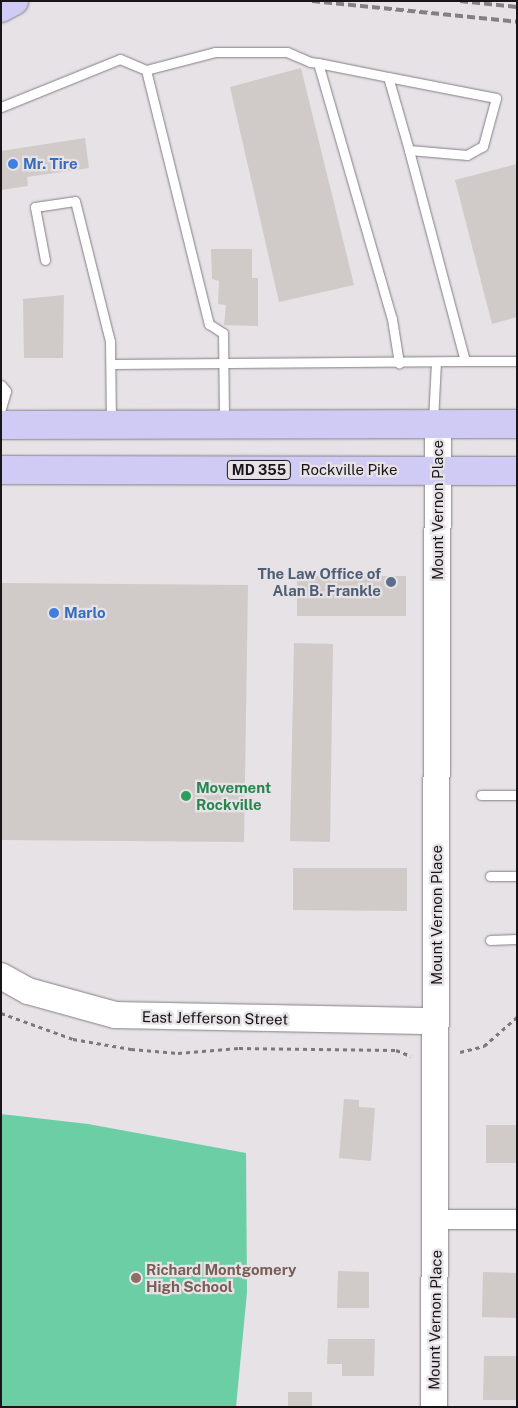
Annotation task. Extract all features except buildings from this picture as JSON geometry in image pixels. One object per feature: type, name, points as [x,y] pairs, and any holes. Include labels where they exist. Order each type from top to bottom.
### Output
[{"type":"main road","points":[[1,8],[14,1]]},
{"type":"main road","points":[[1,424],[517,424]]},
{"type":"main road","name":"Rockville Pike","points":[[1,470],[517,471]]},
{"type":"street","name":"Mount Vernon Place","points":[[434,1407],[438,470],[435,424]]},
{"type":"street","name":"East Jefferson Street","points":[[1,976],[28,991],[115,1016],[436,1021]]},
{"type":"street","points":[[436,1219],[517,1219]]},
{"type":"lane","points":[[1,107],[120,59],[146,70],[215,52],[287,52],[318,63],[496,98],[483,146],[468,155],[409,150]]},
{"type":"lane","points":[[318,63],[392,319],[399,363]]},
{"type":"lane","points":[[146,70],[209,324],[223,333],[226,360],[224,424]]},
{"type":"lane","points":[[388,77],[465,360]]},
{"type":"lane","points":[[45,260],[35,207],[75,201],[110,341],[112,364],[111,424]]},
{"type":"lane","points":[[112,364],[226,360],[399,363],[465,360],[517,361]]},
{"type":"lane","points":[[435,424],[436,362]]},
{"type":"lane","points":[[1,385],[6,391],[1,409]]},
{"type":"lane","points":[[481,794],[517,795]]},
{"type":"lane","points":[[490,876],[517,876]]},
{"type":"lane","points":[[490,940],[517,939]]},
{"type":"path","points":[[1,1013],[73,1039],[131,1050],[178,1054],[239,1048],[396,1050],[413,1056]]},
{"type":"path","points":[[456,1052],[473,1051],[484,1046],[517,1017]]},
{"type":"green space","name":"Richard Montgomery High School","points":[[1,1114],[88,1124],[246,1153],[247,1292],[236,1407],[1,1407]]},
{"type":"railway","points":[[312,1],[517,22]]},
{"type":"railway","points":[[460,1],[517,7]]},
{"type":"place","name":"Mr. Tire","points":[[13,164]]},
{"type":"place","name":"The Law Office of Alan B. Frankle","points":[[391,582]]},
{"type":"place","name":"Marlo","points":[[54,613]]},
{"type":"place","name":"Movement Rockville","points":[[186,796]]},
{"type":"place","name":"Richard Montgomery High School","points":[[136,1278]]}]
